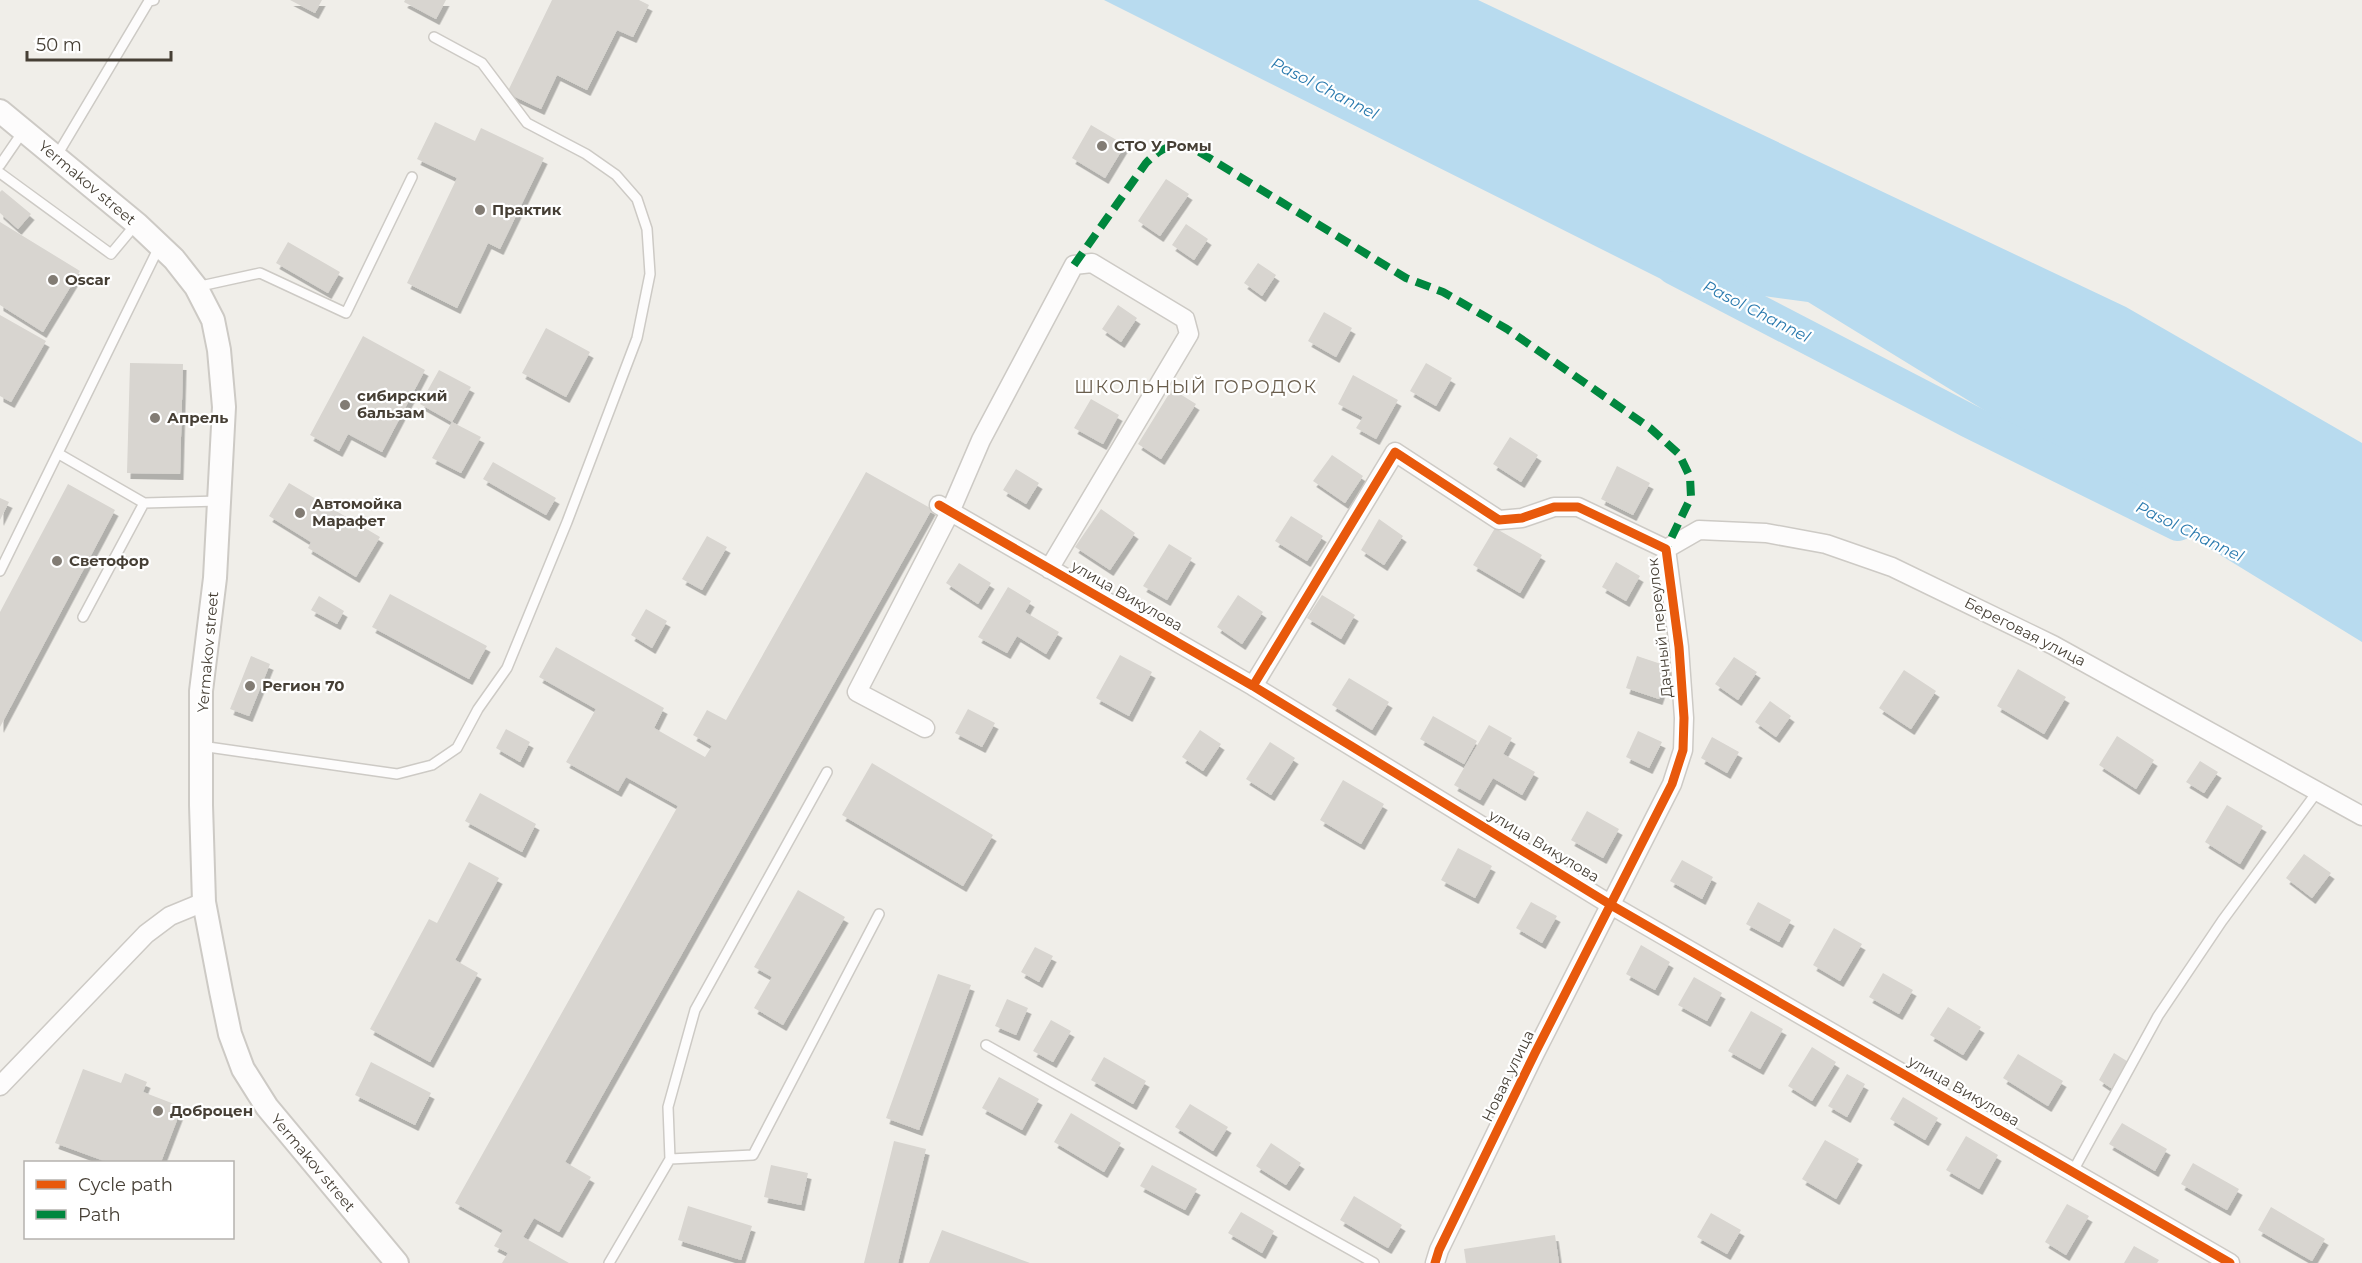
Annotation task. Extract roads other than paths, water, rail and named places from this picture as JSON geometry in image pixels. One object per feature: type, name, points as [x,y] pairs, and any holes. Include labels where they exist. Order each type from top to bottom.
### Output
[{"type":"street","name":"Yermakov street","points":[[0,111],[137,224],[160,246],[196,286],[213,320],[219,350],[224,406],[215,578],[201,691],[204,902],[230,1034],[243,1070],[274,1117],[397,1263]]},
{"type":"street","points":[[925,728],[857,692],[945,509],[1074,265],[1092,263],[1185,319],[1189,334],[1049,569]]},
{"type":"street","name":"Дачный переулок","points":[[1253,686],[1395,452],[1499,520],[1522,518],[1554,507],[1578,507],[1666,549],[1679,647],[1684,718],[1683,750],[1672,784],[1611,905]]},
{"type":"street","name":"улица Викулова","points":[[945,509],[1253,686],[1611,905],[2230,1263]]},
{"type":"street","name":"Береговая улица","points":[[1666,549],[1699,530],[1766,533],[1826,544],[1892,567],[2053,645],[2362,816]]},
{"type":"street","points":[[0,1086],[146,934],[170,916],[204,902]]},
{"type":"street","name":"Новая улица","points":[[1435,1263],[1439,1250],[1525,1074],[1611,905]]},
{"type":"lane","points":[[56,157],[149,1],[154,0]]},
{"type":"lane","points":[[201,746],[397,774],[432,765],[456,748],[478,710],[507,668],[567,522],[637,338],[650,274],[647,229],[637,199],[616,176],[586,154],[527,123],[482,63],[434,37]]},
{"type":"lane","points":[[0,165],[24,130]]},
{"type":"lane","points":[[0,172],[111,254],[137,224]]},
{"type":"lane","points":[[196,286],[260,273],[346,313],[412,177]]},
{"type":"lane","points":[[0,571],[160,246]]},
{"type":"lane","points":[[59,454],[144,503],[219,501]]},
{"type":"lane","points":[[83,618],[144,503]]},
{"type":"lane","points":[[609,1263],[670,1159],[668,1107],[695,1010],[827,772]]},
{"type":"lane","points":[[2073,1171],[2158,1016],[2222,921],[2317,792]]},
{"type":"lane","points":[[670,1159],[753,1155],[879,914]]},
{"type":"lane","points":[[986,1045],[1374,1263]]},
{"type":"water","points":[[1104,0],[1478,0],[2126,307],[2362,443],[2362,642],[1808,302],[1669,283]]},
{"type":"waterway","name":"Pasol Channel","points":[[1674,268],[1969,421],[2178,524]]},
{"type":"place","name":"СТО У Ромы","points":[[1102,146]]},
{"type":"place","name":"Практик","points":[[480,210]]},
{"type":"place","name":"Oscar","points":[[53,280]]},
{"type":"place","name":"сибирский бальзам","points":[[345,405]]},
{"type":"place","name":"Апрель","points":[[155,418]]},
{"type":"place","name":"Автомойка Марафет","points":[[300,513]]},
{"type":"place","name":"Светофор","points":[[57,561]]},
{"type":"place","name":"Регион 70","points":[[250,686]]},
{"type":"place","name":"Доброцен","points":[[158,1111]]},
{"type":"district","name":"ШКОЛЬНЫЙ ГОРОДОК","points":[[1196,387]]}]
